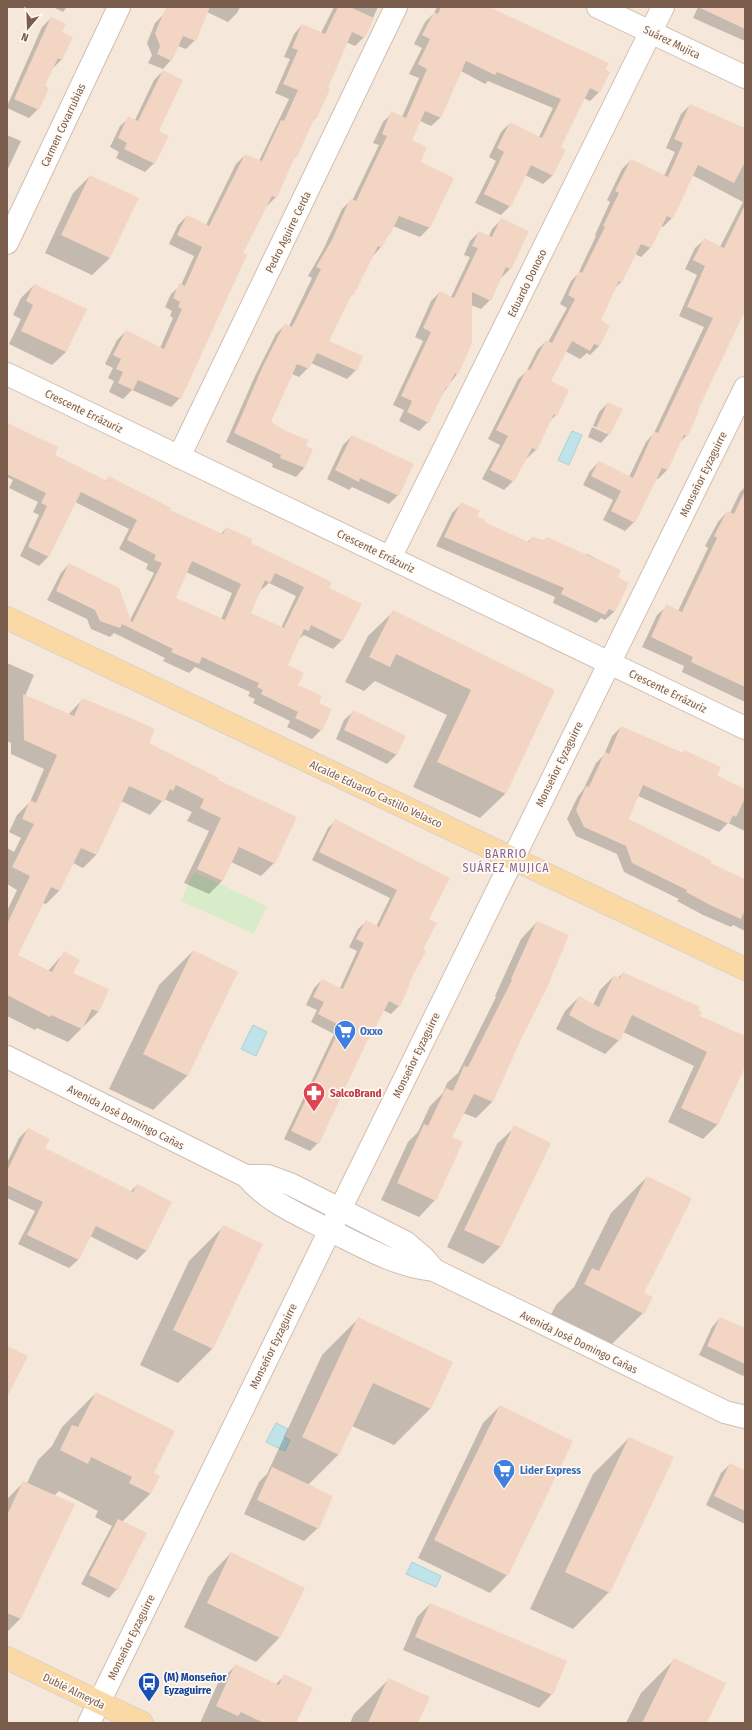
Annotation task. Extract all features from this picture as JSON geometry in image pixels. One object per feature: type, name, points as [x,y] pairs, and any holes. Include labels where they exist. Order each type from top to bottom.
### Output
[{"type":"main road","name":"Alcalde Eduardo Castillo Velasco","points":[[7,618],[745,969]]},
{"type":"main road","name":"Dublé Almeyda","points":[[7,1658],[142,1723]]},
{"type":"street","name":"Carmen Covarrubias","points":[[7,243],[119,7]]},
{"type":"street","name":"Pedro Aguirre Cerda","points":[[179,457],[396,7]]},
{"type":"street","name":"Suárez Mujica","points":[[598,7],[745,77]]},
{"type":"street","name":"Eduardo Donoso","points":[[390,558],[663,7]]},
{"type":"street","name":"Crescente Errázuriz","points":[[7,374],[745,728]]},
{"type":"street","name":"Monseñor Eyzaguirre","points":[[89,1723],[340,1209],[745,388]]},
{"type":"street","name":"Avenida José Domingo Cañas","points":[[10,1065],[246,1176],[261,1192],[278,1204],[395,1262],[434,1270],[735,1414],[745,1428]]},
{"type":"street","name":"Avenida José Domingo Cañas","points":[[246,1176],[268,1176],[280,1179],[405,1242],[434,1270]]},
{"type":"shaded area","points":[[7,7],[745,7],[745,1723],[7,1723]]},
{"type":"green space","points":[[194,872],[267,906],[254,934],[181,901]]},
{"type":"water","points":[[572,431],[582,435],[569,465],[558,460]]},
{"type":"water","points":[[253,1025],[267,1032],[256,1056],[241,1049]]},
{"type":"water","points":[[276,1423],[288,1429],[284,1437],[290,1440],[285,1451],[266,1442]]},
{"type":"water","points":[[412,1562],[441,1576],[436,1587],[406,1574]]},
{"type":"building","points":[[166,7],[210,7],[196,41],[183,36],[172,61],[157,54],[160,46],[155,33]]},
{"type":"building","points":[[338,7],[350,7],[374,18],[365,38],[352,32],[317,118],[315,117],[297,157],[295,156],[277,198],[272,196],[243,253],[247,255],[181,399],[138,380],[133,390],[118,383],[123,372],[116,369],[121,359],[113,355],[126,330],[164,349],[182,309],[178,307],[180,302],[173,298],[179,283],[185,286],[202,247],[177,235],[187,215],[209,226],[245,154],[262,161],[281,120],[284,121],[298,90],[283,84],[298,50],[292,48],[302,24],[325,34]]},
{"type":"building","points":[[441,7],[489,7],[609,63],[605,70],[610,72],[600,93],[590,88],[561,147],[566,150],[553,176],[531,165],[511,207],[484,194],[504,152],[497,148],[510,122],[542,138],[561,99],[497,72],[495,75],[466,61],[441,118],[425,111],[412,140],[427,147],[421,162],[454,178],[430,228],[399,216],[390,235],[388,234],[382,248],[378,246],[354,295],[352,294],[329,341],[363,356],[357,371],[317,353],[309,369],[297,364],[271,422],[286,431],[308,440],[306,446],[313,449],[305,468],[280,458],[281,455],[234,433],[263,366],[285,323],[292,327],[321,269],[316,267],[332,240],[350,199],[356,201],[387,136],[382,134],[391,111],[406,118],[427,69],[418,64],[430,39],[422,35],[434,12],[438,14]]},
{"type":"building","points":[[698,7],[745,7],[745,29]]},
{"type":"building","points":[[51,17],[66,24],[62,32],[73,37],[62,60],[58,58],[45,86],[49,88],[39,110],[14,99]]},
{"type":"building","points":[[163,70],[183,80],[159,131],[169,136],[155,164],[124,149],[127,143],[118,138],[128,116],[138,121]]},
{"type":"building","points":[[690,104],[745,128],[745,162],[734,183],[698,165],[673,219],[667,216],[651,248],[641,244],[622,282],[619,281],[601,320],[610,326],[600,346],[594,344],[590,351],[572,341],[551,381],[569,390],[557,416],[554,414],[537,450],[532,448],[514,482],[490,470],[508,436],[496,430],[527,369],[530,370],[546,340],[552,343],[575,299],[568,295],[579,271],[582,273],[605,227],[603,226],[619,193],[615,191],[631,159],[668,177],[683,143],[674,139]]},
{"type":"building","points":[[90,175],[139,198],[110,258],[61,235]]},
{"type":"building","points":[[745,205],[745,311],[698,410],[699,411],[688,436],[684,435],[668,470],[662,468],[635,523],[611,511],[621,491],[591,476],[599,461],[633,478],[654,431],[658,433],[713,318],[687,307],[705,266],[693,260],[704,238],[724,248]]},
{"type":"building","points":[[501,218],[529,231],[511,270],[506,267],[491,301],[472,292],[472,343],[458,375],[455,373],[448,388],[446,387],[429,423],[407,412],[412,401],[401,396],[431,332],[423,328],[440,291],[454,298],[478,248],[472,246],[479,231],[492,237]]},
{"type":"building","points":[[34,284],[87,309],[66,352],[21,331],[33,305],[26,301]]},
{"type":"building","points":[[608,402],[623,409],[610,435],[596,428]]},
{"type":"building","points":[[7,423],[58,447],[55,455],[107,481],[109,476],[171,508],[170,510],[223,534],[226,527],[252,539],[251,543],[332,582],[329,588],[362,604],[343,641],[311,625],[309,631],[304,629],[288,665],[304,673],[298,685],[322,696],[319,703],[332,709],[322,731],[295,718],[298,712],[261,694],[263,690],[257,687],[259,683],[202,657],[199,664],[171,652],[173,649],[122,624],[120,628],[100,621],[95,610],[56,591],[69,563],[119,588],[132,623],[162,563],[154,560],[156,555],[127,540],[137,520],[81,492],[49,557],[28,547],[47,506],[41,503],[46,493],[7,474]],"holes":[[[192,561],[241,584],[225,620],[176,598]],[[275,573],[304,587],[284,628],[251,613],[265,580],[270,583]]]},
{"type":"building","points":[[352,435],[414,464],[399,496],[360,478],[359,482],[335,470]]},
{"type":"building","points":[[745,491],[745,687],[691,662],[693,657],[651,637],[666,604],[682,612],[717,538],[714,536],[727,511],[734,514]]},
{"type":"building","points":[[461,502],[480,511],[477,516],[485,520],[484,522],[529,542],[532,536],[543,541],[547,537],[621,570],[618,577],[629,583],[615,612],[609,609],[605,615],[561,594],[564,588],[444,537]]},
{"type":"building","points":[[393,610],[555,690],[506,794],[437,762],[471,690],[396,654],[390,667],[369,657]]},
{"type":"building","points":[[23,694],[74,716],[82,698],[133,719],[155,729],[149,743],[219,778],[218,780],[297,817],[275,864],[239,847],[223,881],[197,869],[221,818],[200,808],[204,799],[176,785],[173,791],[170,789],[164,802],[129,786],[97,855],[81,848],[60,891],[51,887],[18,955],[52,972],[64,951],[80,960],[73,973],[109,989],[99,1012],[92,1009],[82,1029],[51,1015],[50,1017],[7,995],[7,924],[30,876],[12,867],[34,824],[22,819],[30,800],[36,803],[57,755],[24,740]]},
{"type":"building","points":[[353,710],[406,736],[397,755],[344,730]]},
{"type":"building","points":[[621,726],[683,753],[684,750],[721,767],[717,776],[745,789],[745,798],[736,817],[733,815],[729,824],[643,785],[629,819],[712,861],[710,863],[745,879],[745,910],[741,919],[712,906],[686,892],[687,890],[632,863],[626,846],[584,827],[576,810],[586,786],[589,787],[605,752],[609,754]]},
{"type":"building","points":[[335,819],[450,878],[429,919],[437,923],[423,949],[426,951],[409,983],[410,984],[400,1007],[389,1001],[369,1040],[368,1039],[319,1144],[291,1131],[341,1026],[318,1014],[324,1002],[313,997],[322,979],[343,989],[364,943],[356,939],[366,920],[379,927],[397,890],[319,852]]},
{"type":"building","points":[[537,921],[569,935],[546,990],[523,1035],[493,1102],[474,1094],[452,1137],[463,1142],[436,1201],[397,1183],[424,1124],[428,1126],[446,1088],[453,1091],[464,1066],[468,1067],[512,980],[511,979]]},
{"type":"building","points":[[193,950],[238,972],[188,1076],[143,1054]]},
{"type":"building","points":[[623,972],[700,1007],[698,1010],[702,1012],[700,1016],[745,1036],[745,1067],[718,1125],[681,1108],[707,1052],[632,1015],[620,1041],[569,1015],[579,996],[599,1007],[614,975],[620,978]]},
{"type":"building","points":[[514,1125],[551,1143],[501,1247],[464,1230]]},
{"type":"building","points":[[28,1128],[50,1139],[45,1148],[133,1192],[137,1184],[172,1202],[147,1251],[96,1226],[79,1260],[27,1235],[43,1202],[7,1185],[7,1171]]},
{"type":"building","points":[[647,1176],[692,1198],[644,1293],[653,1297],[644,1314],[584,1284],[592,1268],[599,1271]]},
{"type":"building","points":[[223,1225],[263,1244],[213,1349],[173,1330]]},
{"type":"building","points":[[358,1317],[453,1362],[431,1409],[373,1383],[339,1455],[302,1437]]},
{"type":"building","points":[[720,1317],[745,1328],[745,1364],[707,1346]]},
{"type":"building","points":[[7,1346],[28,1356],[7,1397]]},
{"type":"building","points":[[96,1392],[175,1431],[154,1473],[160,1476],[151,1494],[129,1483],[132,1477],[91,1457],[88,1464],[60,1450],[72,1425],[78,1427]]},
{"type":"building","name":"Lider Express","points":[[500,1405],[573,1441],[508,1576],[434,1540]]},
{"type":"building","points":[[629,1437],[674,1457],[610,1593],[565,1572]]},
{"type":"building","points":[[730,1463],[745,1470],[745,1511],[714,1496]]},
{"type":"building","points":[[272,1467],[333,1496],[319,1529],[257,1500]]},
{"type":"building","points":[[23,1481],[75,1504],[21,1619],[7,1613],[7,1515]]},
{"type":"building","points":[[118,1519],[147,1533],[118,1590],[89,1575]]},
{"type":"building","points":[[231,1552],[305,1588],[280,1638],[207,1603]]},
{"type":"building","points":[[430,1603],[567,1661],[553,1695],[415,1637]]},
{"type":"building","points":[[674,1658],[726,1683],[707,1723],[642,1723]]},
{"type":"building","points":[[235,1664],[279,1685],[284,1674],[313,1688],[296,1723],[264,1723],[241,1712],[238,1716],[216,1706]]},
{"type":"building","points":[[388,1678],[430,1697],[418,1723],[368,1723]]},
{"type":"place","name":"Oxxo","points":[[345,1050]]},
{"type":"place","name":"SalcoBrand","points":[[314,1112]]},
{"type":"place","name":"Lider Express","points":[[504,1490]]},
{"type":"place","name":"(M) Monseñor Eyzaguirre","points":[[149,1702]]},
{"type":"district","name":"BARRIO SUÁREZ MUJICA","points":[[506,861]]}]
